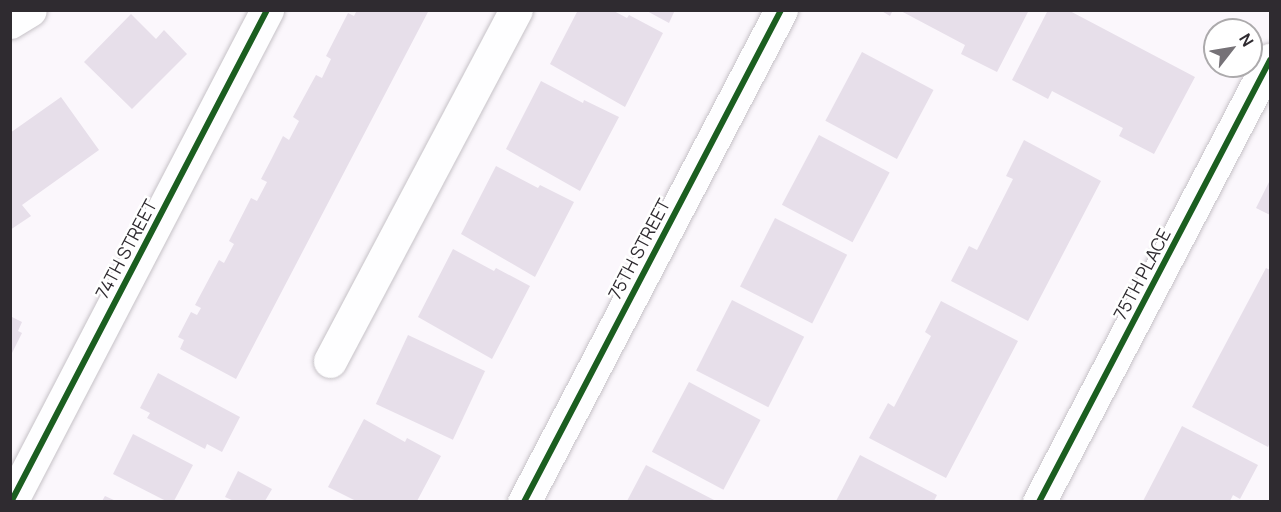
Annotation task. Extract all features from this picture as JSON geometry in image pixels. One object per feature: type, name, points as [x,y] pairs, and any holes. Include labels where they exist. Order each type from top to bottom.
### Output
[{"type":"street","points":[[10,22],[30,10]]},
{"type":"street","name":"74TH STREET","points":[[11,501],[267,10]]},
{"type":"street","points":[[330,361],[516,10]]},
{"type":"street","name":"75TH STREET","points":[[524,501],[781,10]]},
{"type":"street","name":"75TH PLACE","points":[[1039,501],[1270,60]]},
{"type":"building","points":[[357,10],[429,10],[236,379],[180,349],[184,340],[178,337],[191,312],[197,315],[201,308],[195,305],[219,260],[224,263],[234,244],[229,241],[251,198],[257,201],[267,182],[261,179],[283,136],[289,140],[299,121],[293,117],[316,75],[322,78],[331,59],[326,56],[348,13],[354,16]]},
{"type":"building","points":[[578,10],[612,10],[627,18],[629,15],[663,33],[625,107],[550,64]]},
{"type":"building","points":[[645,10],[675,10],[669,23]]},
{"type":"building","points":[[880,10],[893,10],[890,16]]},
{"type":"building","points":[[899,10],[1029,10],[997,72],[961,54],[965,45]]},
{"type":"building","points":[[1048,10],[1068,10],[1195,77],[1154,154],[1119,136],[1123,128],[1052,91],[1048,99],[1012,80]]},
{"type":"building","points":[[131,14],[156,39],[164,30],[187,54],[132,109],[84,62]]},
{"type":"building","points":[[862,52],[934,90],[897,159],[825,121]]},
{"type":"building","points":[[541,81],[583,103],[584,100],[619,117],[580,191],[506,149]]},
{"type":"building","points":[[61,97],[99,150],[22,205],[31,216],[10,230],[10,133]]},
{"type":"building","points":[[819,135],[890,173],[853,242],[782,205]]},
{"type":"building","points":[[1024,140],[1101,181],[1028,321],[951,281],[969,246],[977,250],[1013,179],[1006,176]]},
{"type":"building","points":[[496,166],[538,188],[540,185],[574,202],[535,277],[461,234]]},
{"type":"building","points":[[1270,180],[1270,215],[1256,208]]},
{"type":"building","points":[[775,218],[847,255],[812,323],[740,287]]},
{"type":"building","points":[[453,249],[494,271],[496,268],[530,286],[492,359],[418,317]]},
{"type":"building","points":[[1266,268],[1270,270],[1270,442],[1268,447],[1192,407]]},
{"type":"building","points":[[732,300],[804,337],[768,407],[696,370]]},
{"type":"building","points":[[941,301],[1018,341],[946,478],[869,438],[888,403],[894,407],[931,336],[925,332]]},
{"type":"building","points":[[10,316],[22,322],[18,331],[22,333],[10,357]]},
{"type":"building","points":[[408,335],[485,371],[453,440],[376,404]]},
{"type":"building","points":[[158,373],[240,417],[222,452],[207,444],[205,449],[147,418],[150,413],[140,408]]},
{"type":"building","points":[[689,382],[761,420],[723,490],[652,452]]},
{"type":"building","points":[[364,419],[405,442],[407,438],[441,456],[417,501],[356,501],[328,487]]},
{"type":"building","points":[[1182,426],[1258,465],[1240,499],[1233,495],[1230,501],[1143,501]]},
{"type":"building","points":[[133,434],[193,465],[174,501],[166,501],[113,474]]},
{"type":"building","points":[[860,455],[937,495],[934,501],[836,501]]},
{"type":"building","points":[[646,465],[716,501],[627,501]]},
{"type":"building","points":[[238,471],[272,489],[265,501],[234,501],[225,497]]},
{"type":"building","points":[[105,496],[116,501],[102,501]]},
{"type":"cycle path","points":[[11,502],[267,10]]},
{"type":"cycle path","points":[[524,502],[781,10]]},
{"type":"cycle path","points":[[1039,502],[1270,60]]}]
